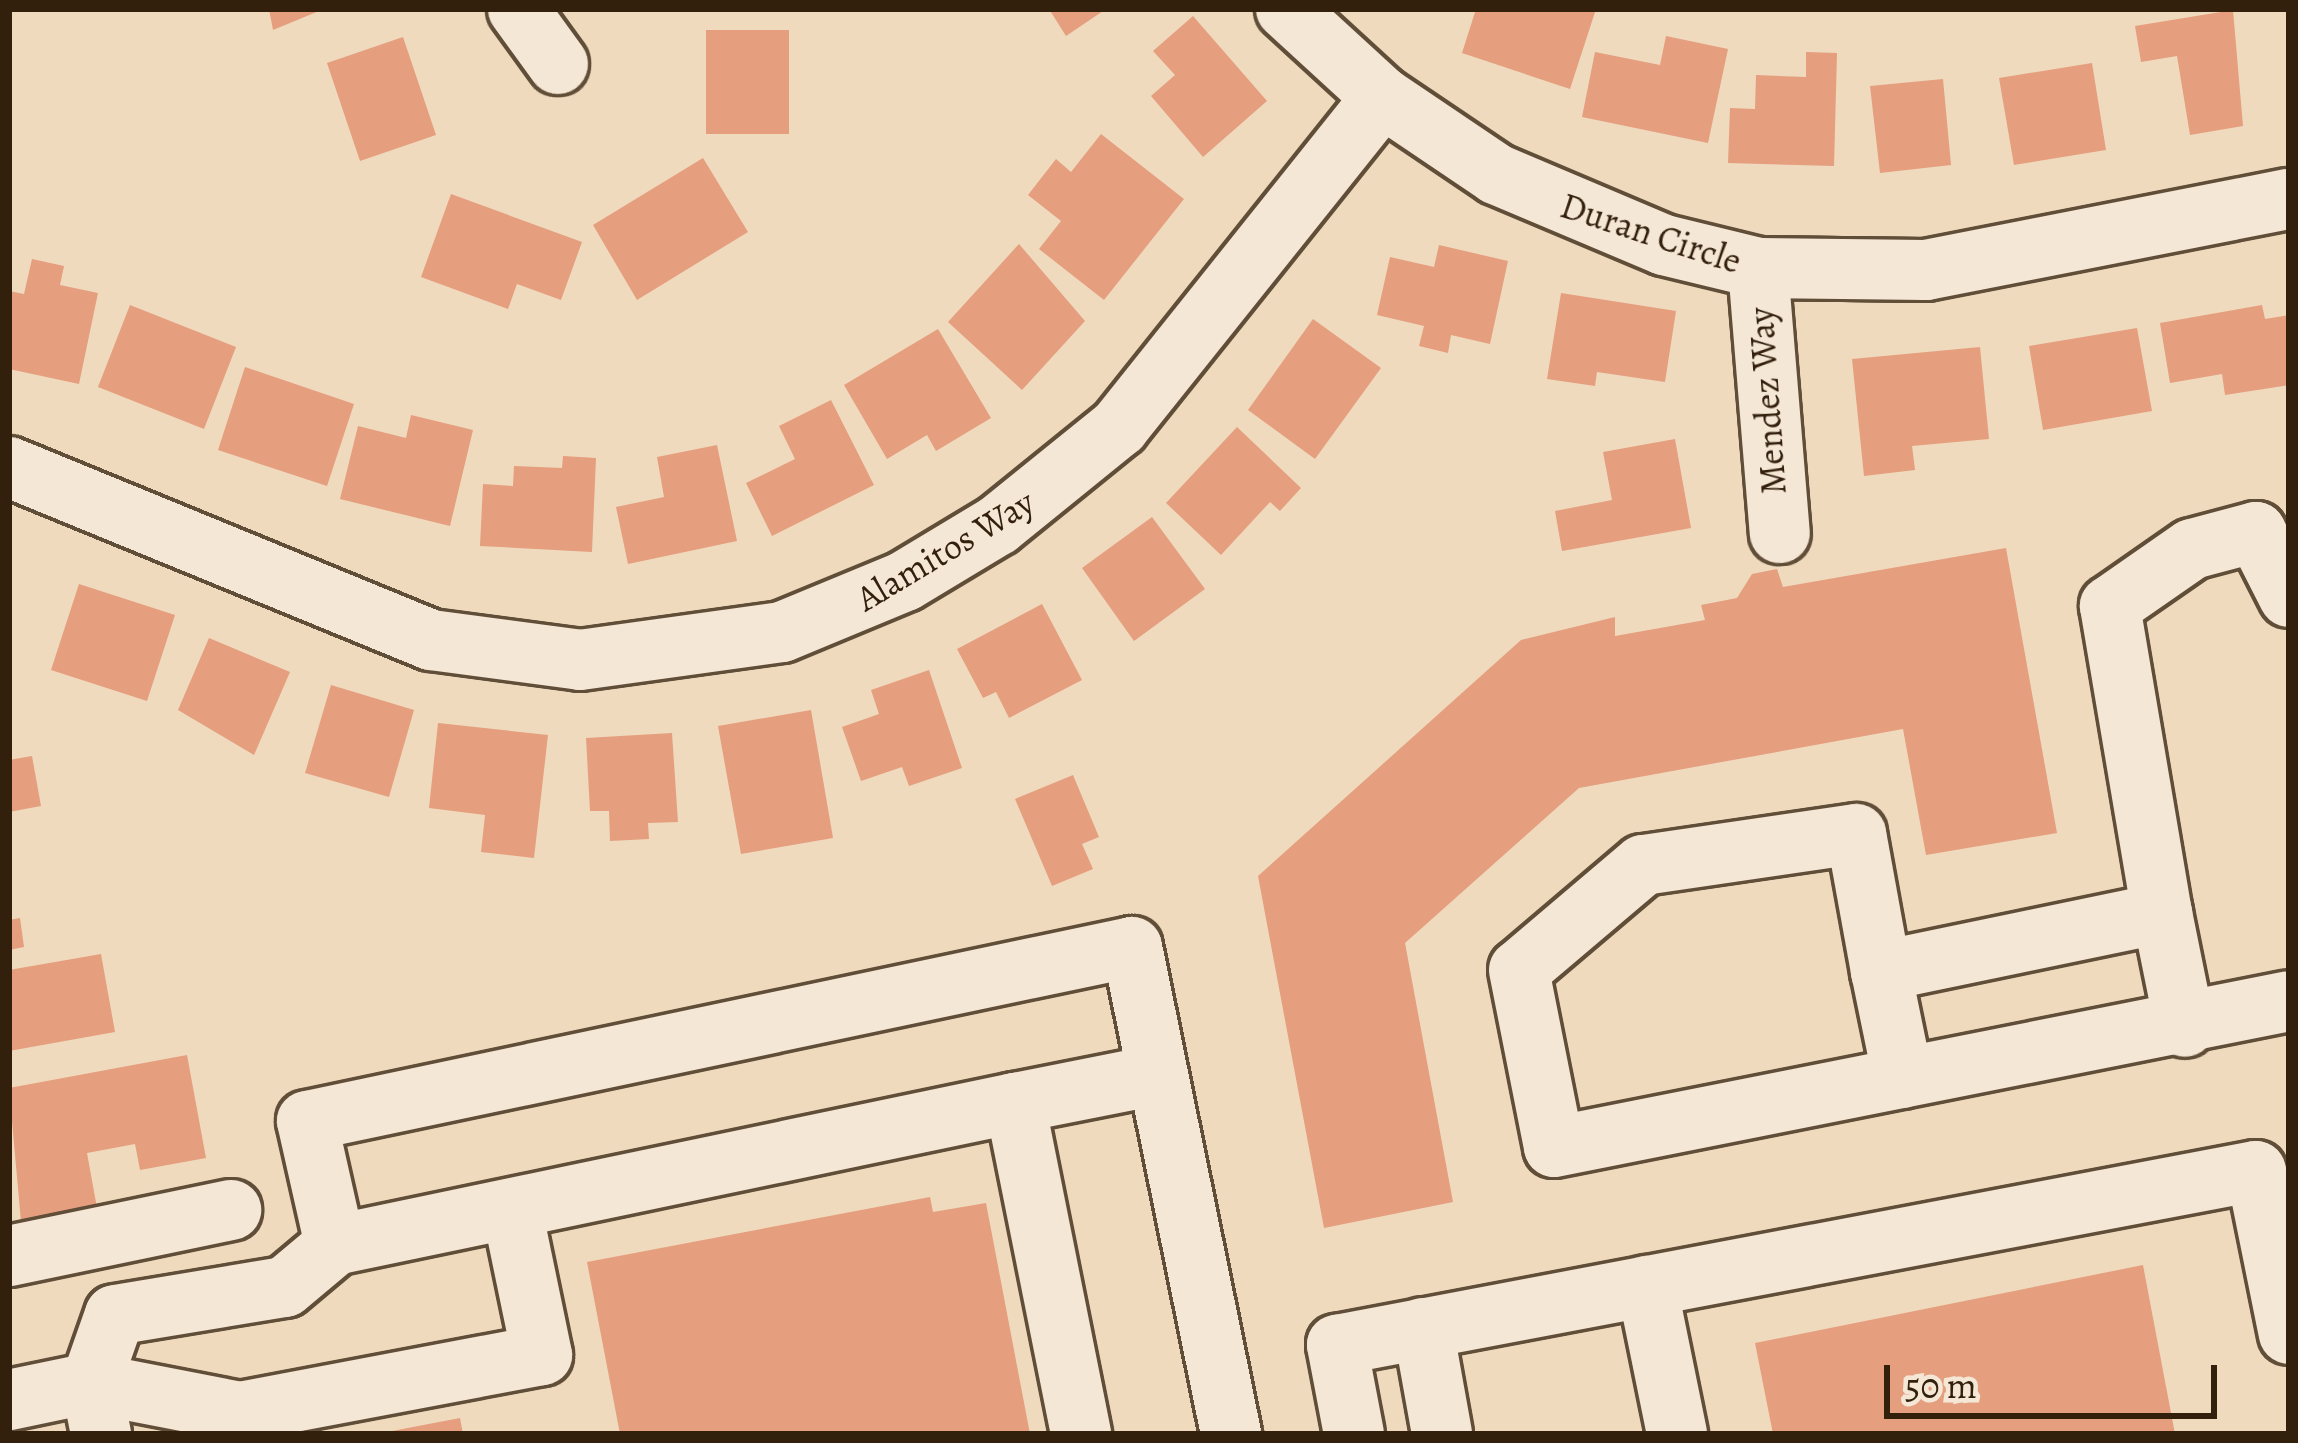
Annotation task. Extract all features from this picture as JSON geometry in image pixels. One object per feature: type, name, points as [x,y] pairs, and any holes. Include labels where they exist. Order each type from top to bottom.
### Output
[{"type":"street","points":[[518,9],[557,64]]},
{"type":"street","name":"Duran Circle","points":[[1286,9],[1382,98],[1579,214],[1758,268],[1926,270],[2289,199]]},
{"type":"street","name":"Alamitos Way","points":[[9,467],[431,640],[580,660],[782,632],[980,536],[1119,427],[1382,98]]},
{"type":"street","name":"Mendez Way","points":[[1758,268],[1780,533]]},
{"type":"street","points":[[2185,1027],[2110,606],[2192,549],[2256,532],[2289,597]]},
{"type":"street","points":[[1903,1078],[1856,834],[1642,865],[1520,970],[1554,1147],[2185,1027],[2289,1001]]},
{"type":"street","points":[[1881,971],[2162,913]]},
{"type":"street","points":[[334,1245],[307,1121],[1132,947],[1232,1434]]},
{"type":"street","points":[[96,1408],[115,1315],[285,1287],[334,1245],[1157,1075]]},
{"type":"street","points":[[1015,1103],[1081,1434]]},
{"type":"street","points":[[1354,1434],[1337,1345],[2256,1171],[2289,1334]]},
{"type":"street","points":[[9,1256],[231,1210]]},
{"type":"street","points":[[9,1400],[240,1412],[542,1355],[512,1210]]},
{"type":"street","points":[[1647,1286],[1677,1434]]},
{"type":"street","points":[[1423,1328],[1442,1434]]},
{"type":"building","points":[[269,9],[319,9],[319,11],[273,30]]},
{"type":"building","points":[[1049,9],[1106,9],[1066,36]]},
{"type":"building","points":[[1476,9],[1596,9],[1570,89],[1462,53]]},
{"type":"building","points":[[2233,10],[2243,126],[2190,135],[2177,56],[2141,62],[2135,26]]},
{"type":"building","points":[[1193,16],[1267,101],[1203,157],[1151,96],[1175,75],[1153,51]]},
{"type":"building","points":[[706,30],[789,30],[789,134],[706,134]]},
{"type":"building","points":[[1666,36],[1728,49],[1708,143],[1582,117],[1595,52],[1660,65]]},
{"type":"building","points":[[403,37],[436,135],[360,161],[327,63]]},
{"type":"building","points":[[1806,52],[1837,53],[1834,166],[1728,163],[1730,108],[1755,109],[1756,75],[1806,77]]},
{"type":"building","points":[[2092,63],[2106,150],[2014,165],[1999,78]]},
{"type":"building","points":[[1943,79],[1951,165],[1880,173],[1870,86]]},
{"type":"building","points":[[1101,134],[1184,199],[1104,300],[1039,249],[1061,221],[1028,195],[1056,159],[1071,172]]},
{"type":"building","points":[[703,158],[748,232],[637,300],[593,225]]},
{"type":"building","points":[[451,194],[582,242],[561,300],[517,284],[508,309],[421,277]]},
{"type":"building","points":[[1019,244],[1085,321],[1022,390],[948,322]]},
{"type":"building","points":[[1439,245],[1508,261],[1490,344],[1451,335],[1448,353],[1419,346],[1424,326],[1377,315],[1390,257],[1434,267]]},
{"type":"building","points":[[32,259],[64,266],[60,285],[98,293],[79,384],[9,369],[9,291],[24,294]]},
{"type":"building","points":[[1561,293],[1676,311],[1665,382],[1597,372],[1595,386],[1547,379]]},
{"type":"building","points":[[130,305],[236,347],[204,429],[98,387]]},
{"type":"building","points":[[2262,305],[2265,319],[2289,315],[2289,385],[2225,395],[2222,374],[2170,383],[2160,323]]},
{"type":"building","points":[[1313,319],[1381,368],[1315,459],[1248,410]]},
{"type":"building","points":[[2137,328],[2152,411],[2043,430],[2029,346]]},
{"type":"building","points":[[938,329],[991,418],[936,451],[927,435],[887,459],[844,385]]},
{"type":"building","points":[[1980,347],[1989,439],[1912,446],[1915,470],[1864,476],[1852,359]]},
{"type":"building","points":[[245,367],[354,404],[327,486],[218,450]]},
{"type":"building","points":[[831,400],[874,485],[772,536],[746,483],[795,459],[779,426]]},
{"type":"building","points":[[411,415],[473,430],[450,526],[340,499],[358,426],[406,438]]},
{"type":"building","points":[[1237,427],[1301,488],[1280,511],[1270,502],[1221,555],[1166,503]]},
{"type":"building","points":[[1675,439],[1691,528],[1562,551],[1555,511],[1612,500],[1603,452]]},
{"type":"building","points":[[717,445],[737,541],[628,564],[616,507],[664,497],[657,457]]},
{"type":"building","points":[[563,456],[596,458],[592,552],[480,546],[483,484],[513,486],[514,466],[562,468]]},
{"type":"building","points":[[1152,517],[1205,589],[1134,641],[1082,568]]},
{"type":"building","points":[[2006,548],[2057,833],[1926,855],[1903,729],[1579,788],[1405,943],[1453,1202],[1324,1228],[1258,876],[1521,640],[1615,617],[1615,636],[1705,620],[1701,605],[1737,598],[1752,574],[1777,569],[1783,587]]},
{"type":"building","points":[[79,584],[175,615],[147,701],[51,670]]},
{"type":"building","points":[[1042,604],[1082,680],[1009,718],[996,692],[983,698],[957,649]]},
{"type":"building","points":[[209,638],[290,672],[254,755],[178,710]]},
{"type":"building","points":[[929,670],[962,768],[909,786],[902,767],[861,781],[842,727],[879,714],[871,690]]},
{"type":"building","points":[[331,685],[414,710],[389,797],[305,773]]},
{"type":"building","points":[[811,710],[833,838],[741,854],[718,726]]},
{"type":"building","points":[[438,723],[548,735],[534,858],[481,852],[485,815],[429,808]]},
{"type":"building","points":[[672,733],[678,822],[648,823],[649,839],[610,841],[609,811],[590,811],[586,738]]},
{"type":"building","points":[[32,756],[41,806],[9,812],[9,760]]},
{"type":"building","points":[[1073,775],[1099,837],[1082,844],[1093,869],[1052,886],[1015,799]]},
{"type":"building","points":[[20,918],[24,947],[9,950],[9,920]]},
{"type":"building","points":[[101,954],[115,1032],[9,1051],[9,970]]},
{"type":"building","points":[[187,1055],[206,1158],[140,1170],[135,1144],[87,1153],[101,1230],[23,1244],[9,1088]]},
{"type":"building","points":[[930,1197],[933,1212],[986,1203],[1030,1434],[620,1434],[587,1262]]},
{"type":"building","points":[[2143,1265],[2175,1434],[1773,1434],[1755,1343]]},
{"type":"building","points":[[460,1418],[463,1434],[387,1434],[387,1432]]}]
